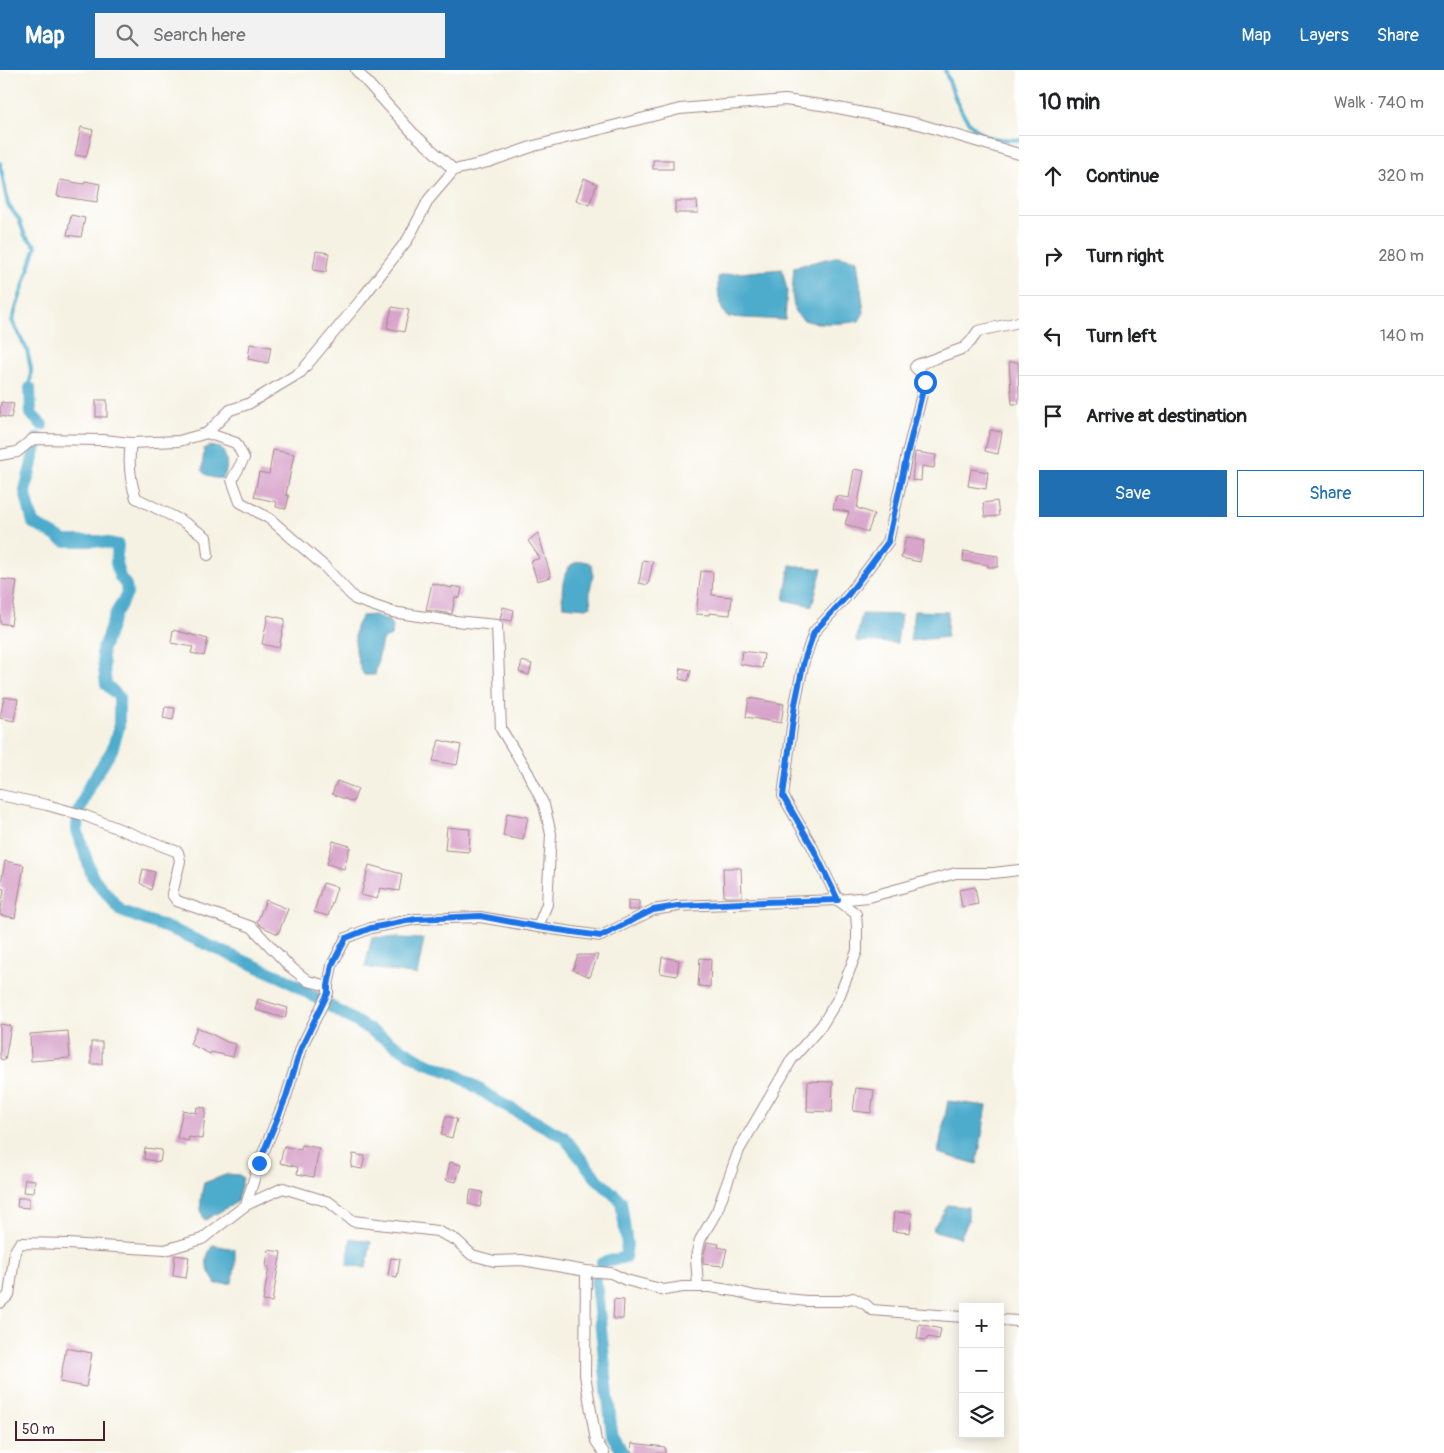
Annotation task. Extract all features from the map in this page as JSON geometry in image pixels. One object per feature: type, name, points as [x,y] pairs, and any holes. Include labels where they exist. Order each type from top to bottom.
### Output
[{"type":"street","points":[[356,70],[414,133],[454,170]]},
{"type":"street","points":[[0,455],[17,452],[33,439],[104,440],[131,444],[179,441],[207,433],[230,410],[248,404],[301,372],[408,239],[430,199],[454,170],[488,162],[534,146],[680,109],[785,100],[828,106],[919,124],[1019,154]]},
{"type":"street","points":[[698,1287],[696,1257],[700,1240],[718,1211],[739,1150],[792,1059],[822,1025],[839,997],[857,951],[856,914],[838,900],[812,846],[783,796],[795,704],[804,661],[814,632],[848,595],[888,542],[925,382],[924,375],[915,367],[917,364],[964,348],[971,342],[978,331],[1019,322]]},
{"type":"street","points":[[207,433],[236,443],[244,458],[232,480],[240,502],[270,519],[325,567],[355,600],[392,612],[497,625],[501,729],[528,773],[544,805],[551,834],[547,904],[538,927]]},
{"type":"street","points":[[131,444],[129,457],[132,485],[136,498],[182,521],[206,537],[208,555]]},
{"type":"street","points":[[0,795],[86,816],[178,852],[180,861],[172,894],[177,901],[252,927],[288,966],[308,981],[328,986]]},
{"type":"street","points":[[246,1205],[259,1163],[286,1097],[301,1048],[328,993],[332,965],[346,938],[371,928],[416,919],[480,916],[601,936],[653,910],[697,905],[838,900],[869,897],[956,873],[994,874],[1019,870]]},
{"type":"street","points":[[0,1303],[9,1295],[14,1251],[20,1243],[165,1250],[202,1238],[246,1205],[283,1188],[330,1202],[353,1221],[438,1231],[456,1240],[472,1255],[494,1262],[522,1260],[586,1271],[611,1273],[626,1280],[664,1290],[683,1287],[710,1287],[755,1296],[807,1301],[840,1301],[853,1298],[872,1310],[959,1317]]},
{"type":"street","points":[[586,1271],[585,1375],[596,1441],[604,1453]]},
{"type":"street","points":[[1004,1320],[1019,1321]]},
{"type":"water","points":[[839,256],[857,260],[864,312],[859,321],[824,323],[809,322],[803,319],[795,312],[792,294],[794,267]]},
{"type":"water","points":[[782,269],[787,290],[785,320],[727,317],[720,303],[718,277],[728,274]]},
{"type":"water","points":[[209,446],[221,448],[225,455],[227,466],[223,478],[211,477],[202,471],[204,449]]},
{"type":"water","points":[[583,561],[590,563],[593,570],[590,589],[591,606],[586,608],[563,606],[562,590],[566,573],[571,565]]},
{"type":"water","points":[[790,565],[822,569],[812,606],[784,600]]},
{"type":"water","points":[[914,611],[948,612],[947,637],[910,641]]},
{"type":"water","points":[[862,614],[901,615],[897,643],[856,641]]},
{"type":"water","points":[[375,615],[389,621],[393,628],[391,636],[382,640],[375,675],[364,675],[356,652],[356,627],[362,616]]},
{"type":"water","points":[[372,937],[424,939],[417,975],[365,967]]},
{"type":"water","points":[[948,1101],[987,1106],[977,1164],[938,1153]]},
{"type":"water","points":[[228,1174],[239,1175],[243,1178],[237,1202],[205,1220],[201,1212],[201,1197],[204,1183]]},
{"type":"water","points":[[948,1205],[968,1207],[968,1221],[960,1238],[932,1230]]},
{"type":"water","points":[[351,1238],[371,1242],[366,1268],[347,1265]]},
{"type":"water","points":[[213,1245],[235,1249],[232,1283],[216,1284],[210,1274],[207,1260]]},
{"type":"building","points":[[81,127],[93,130],[86,157],[75,155]]},
{"type":"building","points":[[653,160],[673,160],[673,169],[653,169]]},
{"type":"building","points":[[584,178],[597,184],[589,205],[576,200]]},
{"type":"building","points":[[60,180],[84,184],[85,181],[100,184],[97,202],[57,196]]},
{"type":"building","points":[[675,201],[697,201],[698,213],[675,213]]},
{"type":"building","points":[[71,215],[85,218],[81,237],[67,235]]},
{"type":"building","points":[[316,251],[329,253],[326,272],[313,270]]},
{"type":"building","points":[[392,307],[409,310],[404,332],[387,328]]},
{"type":"building","points":[[250,344],[271,347],[268,363],[248,359]]},
{"type":"building","points":[[1009,362],[1018,362],[1019,404],[1012,404]]},
{"type":"building","points":[[96,400],[107,400],[107,417],[96,417]]},
{"type":"building","points":[[1,402],[14,404],[11,418],[0,416]]},
{"type":"building","points":[[990,430],[1002,432],[998,454],[985,451]]},
{"type":"building","points":[[273,450],[294,454],[286,495],[289,496],[286,509],[276,507],[277,502],[254,497],[259,472],[269,474]]},
{"type":"building","points":[[915,452],[936,455],[934,468],[922,466],[921,481],[912,480]]},
{"type":"building","points":[[854,469],[864,471],[857,508],[874,514],[868,532],[845,524],[849,512],[833,509],[836,496],[849,498]]},
{"type":"building","points":[[971,469],[988,472],[986,489],[968,486]]},
{"type":"building","points":[[997,501],[999,516],[985,517],[983,503]]},
{"type":"building","points":[[538,533],[551,577],[537,581],[531,561],[540,558],[528,541]]},
{"type":"building","points":[[906,537],[924,541],[920,562],[901,558]]},
{"type":"building","points":[[964,551],[998,556],[998,567],[988,567],[988,565],[963,561]]},
{"type":"building","points":[[643,560],[653,562],[648,585],[639,583]]},
{"type":"building","points":[[701,571],[713,572],[712,595],[732,597],[730,615],[696,614]]},
{"type":"building","points":[[0,579],[17,581],[11,625],[0,623]]},
{"type":"building","points":[[432,583],[452,588],[452,586],[462,588],[460,598],[455,597],[452,614],[426,610]]},
{"type":"building","points":[[503,607],[514,610],[512,621],[500,619]]},
{"type":"building","points":[[268,615],[285,619],[279,648],[262,644]]},
{"type":"building","points":[[173,630],[208,639],[204,656],[191,653],[193,647],[171,643]]},
{"type":"building","points":[[742,651],[764,654],[762,668],[740,664]]},
{"type":"building","points":[[522,661],[532,664],[529,675],[519,672]]},
{"type":"building","points":[[681,668],[691,670],[688,681],[679,679]]},
{"type":"building","points":[[4,697],[18,699],[14,721],[0,718]]},
{"type":"building","points":[[749,698],[784,704],[781,723],[746,717]]},
{"type":"building","points":[[165,707],[175,708],[173,720],[163,718]]},
{"type":"building","points":[[439,740],[461,745],[457,765],[433,761]]},
{"type":"building","points":[[337,781],[358,789],[353,802],[332,794]]},
{"type":"building","points":[[507,813],[528,817],[523,840],[503,836]]},
{"type":"building","points":[[447,827],[470,829],[469,852],[445,850]]},
{"type":"building","points":[[333,841],[350,846],[344,869],[327,864]]},
{"type":"building","points":[[5,861],[24,865],[15,918],[0,915],[4,889],[0,888]]},
{"type":"building","points":[[369,865],[402,874],[399,891],[380,888],[377,899],[361,895]]},
{"type":"building","points":[[723,868],[741,868],[742,897],[724,897]]},
{"type":"building","points":[[143,869],[155,872],[151,890],[140,883]]},
{"type":"building","points":[[323,883],[337,887],[328,916],[314,912]]},
{"type":"building","points":[[975,887],[978,904],[962,907],[959,890]]},
{"type":"building","points":[[266,900],[288,909],[278,934],[257,922]]},
{"type":"building","points":[[628,900],[639,901],[639,910],[628,910]]},
{"type":"building","points":[[578,955],[598,955],[590,977],[573,970]]},
{"type":"building","points":[[662,957],[679,960],[677,976],[660,973]]},
{"type":"building","points":[[700,958],[711,959],[710,987],[698,986]]},
{"type":"building","points":[[258,999],[288,1008],[285,1018],[255,1010]]},
{"type":"building","points":[[0,1024],[11,1026],[5,1060],[0,1059]]},
{"type":"building","points":[[197,1027],[227,1042],[236,1044],[233,1057],[211,1052],[210,1054],[190,1044]]},
{"type":"building","points":[[68,1031],[70,1058],[31,1061],[30,1034]]},
{"type":"building","points":[[91,1042],[102,1042],[102,1064],[91,1064]]},
{"type":"building","points":[[808,1081],[833,1082],[832,1112],[807,1111]]},
{"type":"building","points":[[856,1088],[874,1090],[871,1113],[853,1111]]},
{"type":"building","points":[[197,1107],[206,1108],[202,1139],[189,1137],[188,1141],[177,1138],[183,1110],[196,1113]]},
{"type":"building","points":[[446,1116],[457,1119],[452,1138],[441,1135]]},
{"type":"building","points":[[302,1145],[319,1148],[314,1177],[297,1174],[298,1167],[280,1163],[284,1146],[301,1150]]},
{"type":"building","points":[[145,1148],[162,1150],[160,1162],[144,1159]]},
{"type":"building","points":[[353,1154],[365,1156],[362,1169],[351,1167]]},
{"type":"building","points":[[450,1162],[461,1165],[456,1182],[446,1180]]},
{"type":"building","points":[[25,1179],[35,1180],[34,1193],[23,1192]]},
{"type":"building","points":[[471,1190],[483,1192],[480,1207],[468,1204]]},
{"type":"building","points":[[18,1198],[29,1198],[29,1208],[17,1207]]},
{"type":"building","points":[[894,1212],[912,1213],[910,1233],[892,1231]]},
{"type":"building","points":[[707,1242],[719,1244],[718,1247],[727,1249],[723,1266],[703,1264]]},
{"type":"building","points":[[268,1250],[281,1252],[272,1302],[263,1301],[269,1267],[266,1267]]},
{"type":"building","points":[[175,1255],[189,1257],[186,1278],[173,1276]]},
{"type":"building","points":[[391,1258],[400,1259],[397,1278],[388,1276]]},
{"type":"building","points":[[614,1299],[624,1300],[623,1319],[613,1319]]},
{"type":"building","points":[[919,1324],[941,1329],[939,1339],[927,1337],[927,1340],[917,1339]]},
{"type":"building","points":[[66,1348],[92,1353],[86,1387],[60,1382]]},
{"type":"building","points":[[632,1443],[665,1447],[665,1453],[631,1453]]},
{"type":"waterway","points":[[945,70],[960,108],[965,117],[979,132],[988,137],[1019,140]]},
{"type":"waterway","points":[[0,163],[8,205],[19,219],[25,236],[36,246],[12,321],[27,350],[31,369],[30,388]]},
{"type":"waterway","points":[[30,388],[31,414],[42,425]]},
{"type":"waterway","points":[[38,438],[25,491],[33,523],[65,541],[98,541],[118,545],[116,563],[120,577],[126,585],[127,594],[116,613],[102,651],[106,684],[119,697],[119,727],[112,750],[89,786],[78,815],[77,830],[92,876],[121,911],[176,931],[283,978],[422,1061],[457,1075],[499,1102],[564,1137],[596,1178],[621,1201],[627,1245],[625,1257],[602,1263]]},
{"type":"waterway","points":[[596,1281],[612,1435],[623,1453]]},
{"type":"route","points":[[259,1163],[286,1097],[301,1048],[328,993],[332,965],[346,938],[371,928],[416,919],[480,916],[601,936],[653,910],[678,906],[838,900],[812,846],[783,796],[795,704],[804,661],[814,632],[848,595],[888,542],[925,382]]}]
